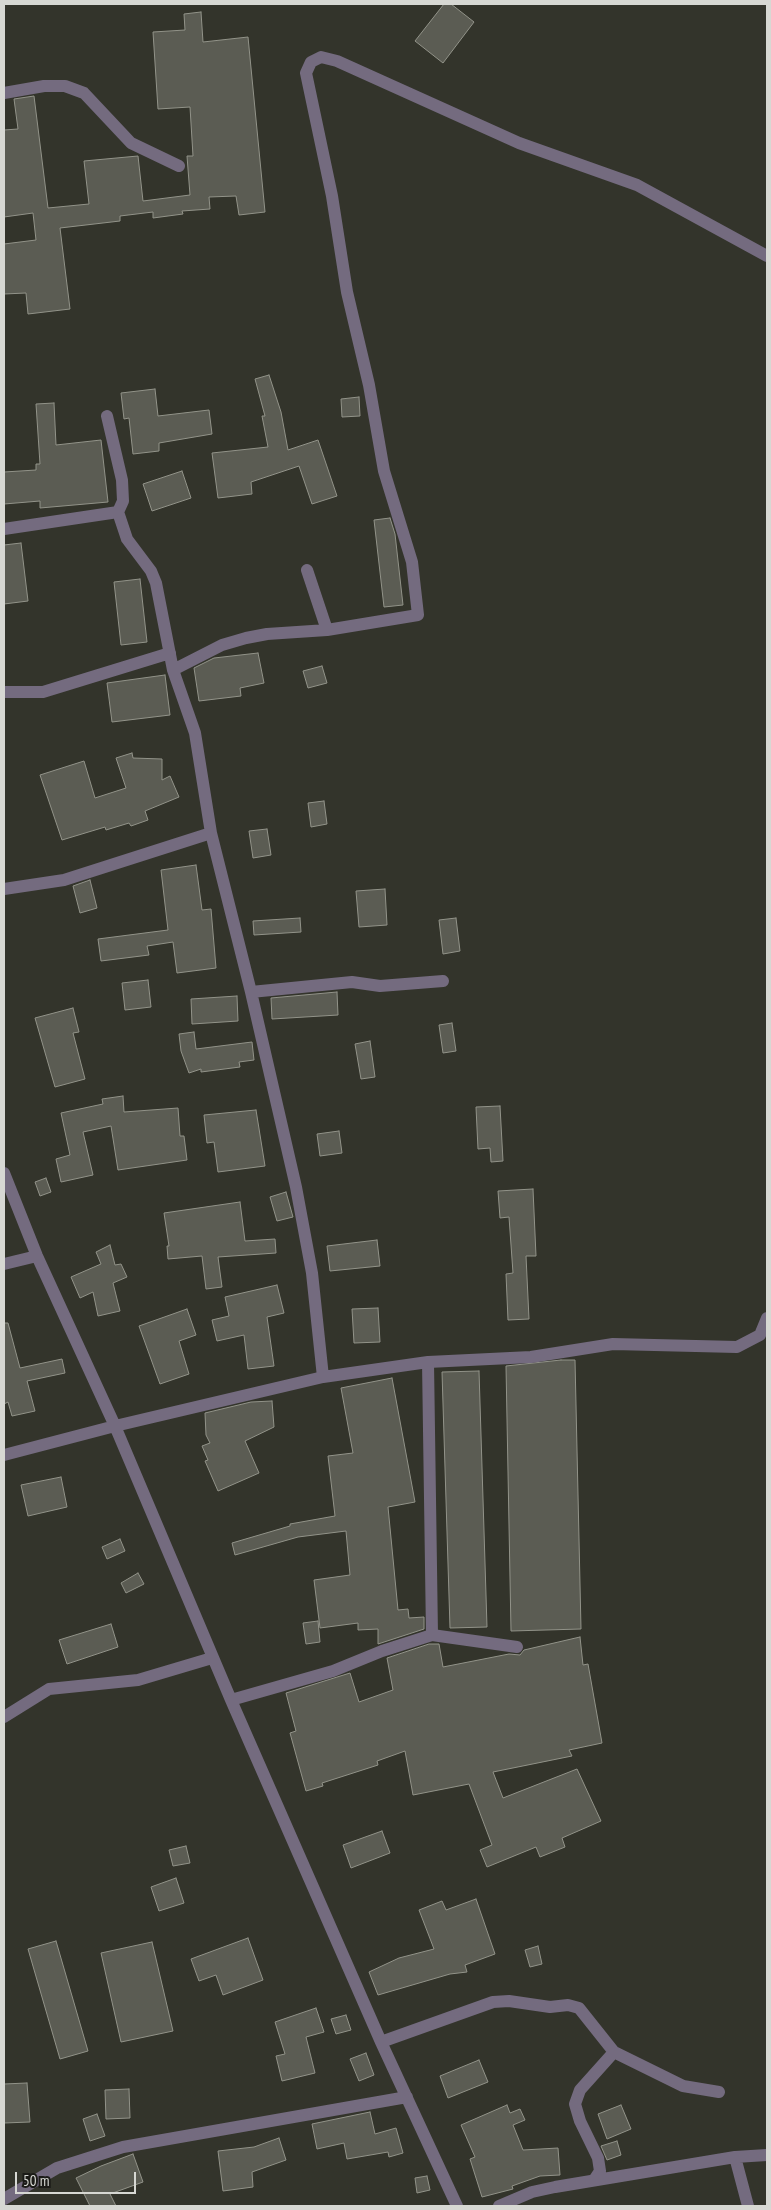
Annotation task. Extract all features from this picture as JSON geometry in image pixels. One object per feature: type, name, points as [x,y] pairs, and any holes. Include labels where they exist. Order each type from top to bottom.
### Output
[{"type":"street","points":[[173,670],[222,645],[246,638],[267,634],[327,630],[418,615],[412,562],[384,471],[370,385],[347,292],[332,196],[306,72],[311,62],[321,57],[337,61],[519,143],[637,185],[767,256]]},
{"type":"street","points":[[4,93],[44,86],[65,86],[84,93],[131,143],[180,166]]},
{"type":"street","points":[[107,416],[122,480],[122,501],[118,512],[127,539],[151,571],[173,670],[195,732],[211,833],[251,992],[296,1187],[312,1273],[323,1377]]},
{"type":"street","points":[[4,529],[118,512]]},
{"type":"street","points":[[307,570],[327,630]]},
{"type":"street","points":[[4,692],[43,692],[170,653]]},
{"type":"street","points":[[4,889],[64,880],[211,833]]},
{"type":"street","points":[[251,992],[352,982],[380,986],[443,980]]},
{"type":"street","points":[[4,1173],[37,1256],[115,1426],[212,1658],[381,2042],[456,2206]]},
{"type":"street","points":[[4,1264],[37,1256]]},
{"type":"street","points":[[4,1455],[115,1426],[323,1377],[428,1362],[530,1357],[613,1344],[737,1347],[760,1335],[767,1318]]},
{"type":"street","points":[[428,1362],[432,1635]]},
{"type":"street","points":[[231,1700],[333,1671],[382,1651],[432,1635],[517,1647]]},
{"type":"street","points":[[4,1718],[49,1689],[138,1680],[212,1658]]},
{"type":"street","points":[[381,2042],[493,2002],[510,2001],[544,2006],[568,2005],[579,2008],[614,2052],[683,2086],[719,2092]]},
{"type":"street","points":[[594,2180],[600,2171],[598,2158],[580,2121],[576,2104],[580,2090],[614,2052]]},
{"type":"street","points":[[4,2199],[57,2168],[123,2147],[407,2097]]},
{"type":"street","points":[[499,2206],[532,2192],[594,2180],[735,2157],[767,2155]]},
{"type":"street","points":[[735,2157],[748,2206]]},
{"type":"building","points":[[444,4],[451,4],[474,22],[443,63],[415,41]]},
{"type":"building","points":[[201,12],[203,42],[248,37],[265,212],[239,215],[236,196],[209,197],[210,209],[182,211],[183,214],[153,218],[153,212],[120,216],[120,221],[60,228],[70,309],[28,314],[26,293],[4,294],[4,244],[36,240],[33,213],[4,217],[4,130],[18,129],[14,99],[34,96],[48,208],[89,204],[84,161],[138,156],[143,201],[190,195],[187,156],[193,156],[190,107],[158,109],[153,32],[185,30],[184,14]]},
{"type":"building","points":[[269,375],[281,412],[288,450],[318,440],[337,496],[312,504],[299,466],[251,482],[252,494],[218,498],[212,453],[268,447],[262,416],[265,416],[255,379]]},
{"type":"building","points":[[155,389],[158,416],[209,410],[212,434],[159,443],[159,451],[133,454],[129,418],[124,419],[121,393]]},
{"type":"building","points":[[359,397],[360,416],[342,417],[341,399]]},
{"type":"building","points":[[54,403],[56,445],[101,440],[108,502],[40,508],[40,501],[4,504],[4,472],[36,470],[36,464],[40,464],[36,404]]},
{"type":"building","points":[[182,471],[191,498],[152,511],[143,484]]},
{"type":"building","points":[[390,518],[395,534],[403,605],[384,607],[374,520]]},
{"type":"building","points":[[21,543],[28,601],[4,604],[4,545]]},
{"type":"building","points":[[140,579],[147,642],[121,645],[114,582]]},
{"type":"building","points":[[258,653],[264,683],[240,688],[241,696],[199,701],[194,668],[214,658]]},
{"type":"building","points":[[322,666],[327,683],[308,688],[303,671]]},
{"type":"building","points":[[165,675],[170,715],[112,722],[107,683]]},
{"type":"building","points":[[132,753],[133,758],[162,759],[162,780],[170,776],[179,797],[145,811],[148,820],[131,826],[129,823],[106,830],[105,827],[62,840],[40,775],[84,761],[95,798],[126,788],[116,758]]},
{"type":"building","points":[[324,801],[327,824],[311,827],[308,803]]},
{"type":"building","points":[[267,829],[271,855],[253,858],[249,831]]},
{"type":"building","points":[[196,865],[202,910],[211,909],[216,968],[177,973],[173,942],[147,946],[149,955],[101,961],[98,939],[168,930],[161,870]]},
{"type":"building","points":[[90,880],[97,908],[80,913],[73,886]]},
{"type":"building","points":[[385,889],[387,925],[359,927],[356,891]]},
{"type":"building","points":[[300,918],[301,932],[254,935],[253,921]]},
{"type":"building","points":[[456,918],[460,951],[443,954],[439,920]]},
{"type":"building","points":[[148,980],[151,1007],[125,1010],[122,983]]},
{"type":"building","points":[[337,992],[338,1015],[272,1019],[271,998]]},
{"type":"building","points":[[237,996],[238,1021],[192,1024],[191,999]]},
{"type":"building","points":[[73,1008],[79,1032],[73,1033],[85,1079],[55,1087],[35,1018]]},
{"type":"building","points":[[452,1023],[456,1051],[443,1053],[439,1025]]},
{"type":"building","points":[[194,1032],[196,1049],[252,1042],[254,1060],[239,1062],[240,1067],[201,1072],[201,1069],[189,1073],[181,1051],[179,1034]]},
{"type":"building","points":[[370,1041],[375,1077],[361,1079],[355,1044]]},
{"type":"building","points":[[123,1096],[124,1112],[178,1108],[180,1136],[184,1136],[187,1160],[118,1170],[111,1126],[83,1132],[93,1175],[61,1182],[56,1159],[70,1155],[61,1113],[103,1104],[102,1099]]},
{"type":"building","points":[[500,1106],[503,1161],[491,1162],[490,1148],[478,1149],[476,1107]]},
{"type":"building","points":[[256,1110],[265,1166],[218,1172],[214,1142],[207,1143],[204,1115]]},
{"type":"building","points":[[339,1131],[342,1153],[320,1156],[317,1134]]},
{"type":"building","points":[[46,1178],[51,1192],[40,1196],[35,1182]]},
{"type":"building","points":[[533,1189],[536,1256],[526,1256],[529,1319],[508,1320],[506,1274],[513,1273],[509,1217],[500,1218],[498,1191]]},
{"type":"building","points":[[286,1192],[293,1217],[277,1221],[270,1197]]},
{"type":"building","points":[[240,1202],[245,1241],[275,1239],[276,1253],[218,1257],[222,1287],[206,1289],[202,1256],[168,1259],[167,1246],[169,1246],[164,1213]]},
{"type":"building","points":[[377,1240],[380,1266],[330,1271],[327,1246]]},
{"type":"building","points":[[110,1245],[115,1265],[121,1264],[127,1277],[113,1283],[120,1311],[98,1316],[93,1292],[80,1298],[71,1277],[101,1264],[96,1252]]},
{"type":"building","points":[[277,1285],[284,1313],[267,1317],[274,1366],[248,1369],[244,1335],[217,1341],[212,1320],[229,1316],[225,1297]]},
{"type":"building","points":[[378,1308],[380,1342],[354,1343],[352,1309]]},
{"type":"building","points":[[187,1309],[196,1335],[179,1341],[189,1374],[160,1384],[139,1326]]},
{"type":"building","points":[[4,1323],[8,1323],[20,1368],[62,1359],[65,1373],[27,1381],[35,1411],[12,1416],[8,1402],[4,1404]]},
{"type":"building","points":[[575,1360],[581,1629],[511,1631],[506,1366]]},
{"type":"building","points":[[479,1371],[487,1627],[450,1628],[442,1372]]},
{"type":"building","points":[[392,1378],[415,1502],[388,1507],[398,1610],[408,1609],[409,1618],[424,1617],[424,1629],[378,1644],[378,1629],[358,1630],[358,1623],[320,1628],[314,1580],[350,1575],[346,1531],[298,1537],[235,1555],[232,1543],[290,1526],[290,1524],[335,1516],[328,1456],[353,1453],[341,1388]]},
{"type":"building","points":[[272,1401],[274,1427],[245,1441],[259,1473],[218,1491],[205,1461],[208,1460],[202,1446],[210,1443],[206,1435],[205,1413],[251,1402]]},
{"type":"building","points":[[61,1477],[67,1507],[28,1516],[21,1485]]},
{"type":"building","points":[[120,1539],[125,1551],[107,1559],[102,1547]]},
{"type":"building","points":[[138,1573],[144,1584],[126,1593],[121,1583]]},
{"type":"building","points":[[318,1621],[320,1642],[306,1644],[303,1623]]},
{"type":"building","points":[[111,1624],[118,1647],[67,1664],[59,1640]]},
{"type":"building","points":[[580,1637],[583,1665],[588,1664],[602,1743],[569,1750],[572,1756],[493,1772],[503,1798],[577,1769],[601,1821],[562,1838],[565,1847],[540,1857],[536,1847],[487,1867],[480,1850],[492,1845],[469,1784],[413,1795],[405,1751],[377,1761],[378,1765],[322,1783],[323,1786],[306,1791],[290,1733],[296,1731],[286,1693],[350,1673],[359,1702],[393,1690],[387,1658],[429,1644],[439,1644],[443,1667],[509,1654],[520,1655],[524,1650]]},
{"type":"building","points":[[382,1831],[390,1853],[351,1868],[343,1845]]},
{"type":"building","points":[[186,1846],[190,1863],[173,1866],[169,1850]]},
{"type":"building","points":[[176,1878],[184,1903],[159,1911],[151,1887]]},
{"type":"building","points":[[476,1899],[495,1954],[465,1965],[467,1972],[450,1974],[378,1995],[369,1972],[399,1958],[434,1949],[419,1910],[442,1901],[446,1910]]},
{"type":"building","points":[[248,1938],[263,1980],[223,1995],[216,1975],[199,1981],[191,1959]]},
{"type":"building","points":[[56,1941],[88,2051],[60,2059],[28,1949]]},
{"type":"building","points":[[152,1942],[173,2031],[121,2042],[101,1953]]},
{"type":"building","points":[[538,1946],[542,1964],[530,1967],[525,1950]]},
{"type":"building","points":[[316,2008],[324,2032],[306,2037],[315,2073],[282,2081],[276,2056],[285,2054],[275,2022]]},
{"type":"building","points":[[346,2015],[351,2030],[336,2034],[331,2019]]},
{"type":"building","points":[[366,2053],[374,2075],[359,2081],[350,2059]]},
{"type":"building","points":[[479,2060],[488,2082],[448,2098],[440,2076]]},
{"type":"building","points":[[27,2083],[30,2122],[4,2123],[4,2084]]},
{"type":"building","points":[[129,2089],[130,2118],[106,2119],[105,2090]]},
{"type":"building","points":[[507,2105],[510,2113],[520,2109],[525,2120],[513,2125],[523,2150],[558,2148],[560,2175],[540,2176],[512,2186],[513,2189],[482,2197],[470,2159],[475,2157],[461,2125]]},
{"type":"building","points":[[621,2105],[631,2129],[607,2139],[598,2114]]},
{"type":"building","points":[[370,2112],[375,2134],[396,2128],[403,2153],[389,2157],[388,2152],[347,2159],[344,2143],[317,2149],[312,2124]]},
{"type":"building","points":[[97,2114],[105,2136],[90,2141],[83,2119]]},
{"type":"building","points":[[279,2138],[286,2160],[252,2172],[253,2187],[223,2191],[218,2151],[254,2147]]},
{"type":"building","points":[[617,2141],[621,2155],[607,2160],[601,2146]]},
{"type":"building","points":[[133,2154],[143,2182],[110,2194],[116,2206],[90,2206],[76,2178]]},
{"type":"building","points":[[427,2176],[430,2190],[417,2193],[415,2178]]}]
